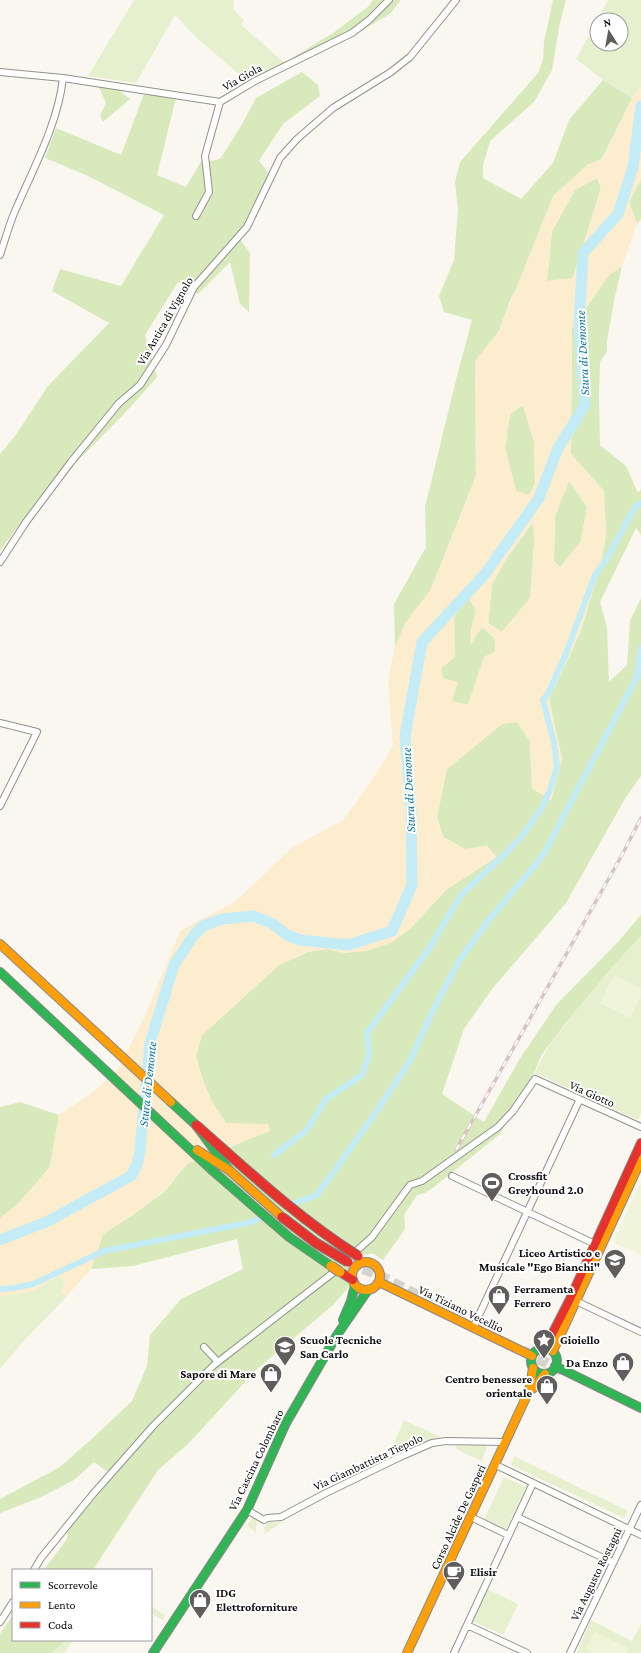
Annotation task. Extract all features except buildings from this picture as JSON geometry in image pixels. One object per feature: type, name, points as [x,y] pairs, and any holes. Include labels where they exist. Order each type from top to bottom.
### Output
[{"type":"main road","points":[[0,944],[196,1125],[291,1209],[361,1259],[372,1263],[379,1269],[379,1282],[372,1289],[361,1289],[340,1272],[304,1249],[276,1227],[213,1171],[0,972]]},
{"type":"main road","points":[[196,1125],[229,1170]]},
{"type":"main road","points":[[175,1135],[229,1170],[295,1228],[316,1243],[348,1262]]},
{"type":"main road","points":[[549,1350],[570,1299],[641,1143]]},
{"type":"main road","points":[[549,1350],[576,1301],[641,1160]]},
{"type":"main road","points":[[354,1283],[352,1274],[361,1259]]},
{"type":"main road","name":"Via Tiziano Vecellio","points":[[379,1282],[532,1356]]},
{"type":"main road","name":"Via Cascina Colombaro","points":[[337,1335],[351,1301],[354,1283]]},
{"type":"main road","name":"Via Cascina Colombaro","points":[[153,1653],[247,1510],[286,1423],[337,1335],[368,1290]]},
{"type":"main road","points":[[539,1349],[549,1350],[556,1357],[556,1366],[545,1374],[538,1372],[531,1362],[532,1356],[539,1349]]},
{"type":"main road","points":[[556,1366],[641,1408]]},
{"type":"main road","name":"Corso Alcide De Gasperi","points":[[407,1653],[529,1392],[534,1368]]},
{"type":"main road","name":"Corso Alcide De Gasperi","points":[[529,1392],[545,1374]]},
{"type":"street","name":"Via Giola","points":[[0,72],[63,78],[220,102],[255,81],[352,33],[369,20],[389,0]]},
{"type":"street","name":"Via Antica di Vignolo","points":[[0,562],[26,522],[71,462],[119,403],[140,385],[166,345],[194,287],[247,227],[280,158],[297,139],[333,108],[391,72],[410,57],[456,0]]},
{"type":"street","points":[[0,255],[15,212],[38,162],[62,93],[63,78]]},
{"type":"street","points":[[196,216],[209,192],[205,156],[220,102]]},
{"type":"street","points":[[0,723],[37,732],[0,806]]},
{"type":"street","name":"Via Giotto","points":[[216,1360],[305,1293],[329,1277],[372,1237],[410,1185],[422,1181],[498,1127],[513,1111],[535,1079],[579,1101],[641,1128]]},
{"type":"street","points":[[473,1328],[579,1101]]},
{"type":"street","points":[[452,1176],[595,1244]]},
{"type":"street","points":[[576,1301],[641,1332]]},
{"type":"street","points":[[35,1569],[41,1558],[93,1494],[154,1425],[216,1360],[204,1347]]},
{"type":"street","name":"Via Giambattista Tiepolo","points":[[247,1510],[264,1520],[267,1518],[281,1518],[324,1494],[432,1443],[446,1441],[506,1442]]},
{"type":"street","points":[[496,1465],[641,1535]]},
{"type":"street","points":[[454,1653],[533,1483]]},
{"type":"street","name":"Via Augusto Rostagni","points":[[570,1653],[612,1562],[630,1530],[641,1505]]},
{"type":"street","points":[[471,1517],[508,1535]]},
{"type":"street","points":[[517,1517],[612,1562]]},
{"type":"street","points":[[0,1622],[12,1604]]},
{"type":"street","points":[[466,1625],[527,1653]]},
{"type":"green space","points":[[134,0],[234,0],[233,9],[244,20],[241,25],[286,64],[249,83],[197,38],[175,15],[136,83],[88,76]]},
{"type":"green space","points":[[373,0],[401,0],[391,13],[347,40],[339,38],[286,64],[295,56],[333,33],[369,6]]},
{"type":"green space","points":[[553,0],[566,0],[559,27],[552,70],[534,102],[490,141],[483,165],[483,178],[521,199],[553,163],[569,120],[603,80],[632,98],[602,159],[587,165],[511,298],[499,331],[475,361],[476,476],[431,589],[395,647],[394,604],[426,547],[425,507],[472,320],[444,312],[439,296],[454,260],[458,209],[455,182],[460,162],[538,73],[543,60],[544,42]]},
{"type":"green space","points":[[608,0],[641,0],[641,86],[632,98],[603,80],[576,59],[589,35],[589,52],[629,52],[629,12],[601,12]]},
{"type":"green space","points":[[302,72],[318,85],[320,96],[283,124],[259,161],[268,172],[259,198],[239,238],[250,253],[249,312],[240,304],[230,262],[198,294],[178,282],[145,335],[157,377],[124,414],[34,505],[0,551],[0,454],[15,436],[48,386],[109,323],[52,291],[60,269],[121,286],[164,215],[86,175],[45,158],[56,128],[121,155],[144,94],[176,98],[157,175],[186,187],[200,163],[220,159],[240,128],[256,98]]},
{"type":"green space","points":[[98,85],[115,87],[130,99],[103,122],[100,115],[106,103]]},
{"type":"green space","points":[[597,178],[601,188],[573,278],[547,281],[552,231],[575,190]]},
{"type":"green space","points":[[641,179],[641,219],[637,224],[629,202]]},
{"type":"green space","points":[[622,266],[614,301],[607,341],[607,351],[600,362],[600,445],[626,466],[638,493],[641,489],[641,535],[636,528],[600,602],[607,627],[609,682],[627,665],[630,621],[641,598],[641,776],[626,797],[566,903],[492,989],[464,1029],[442,1094],[484,1122],[519,1060],[556,1005],[617,943],[641,915],[641,936],[608,972],[542,1054],[534,1073],[500,1134],[434,1187],[425,1193],[417,1195],[404,1215],[405,1229],[383,1260],[374,1254],[360,1254],[348,1288],[333,1305],[256,1370],[188,1444],[158,1470],[94,1569],[45,1569],[67,1539],[70,1516],[108,1472],[94,1462],[74,1480],[41,1497],[0,1513],[0,1499],[60,1467],[132,1401],[147,1366],[150,1335],[181,1299],[243,1269],[237,1239],[133,1266],[91,1269],[103,1234],[164,1192],[187,1164],[238,1144],[268,1124],[227,1124],[212,1102],[203,1081],[196,1056],[202,1035],[279,965],[308,952],[328,949],[345,953],[410,929],[446,890],[496,857],[487,846],[465,849],[443,837],[437,817],[447,769],[502,724],[517,722],[530,741],[532,788],[551,800],[562,759],[549,699],[580,633],[600,568],[606,535],[604,491],[571,454],[572,328],[609,275]]},
{"type":"green space","points":[[523,405],[534,442],[535,484],[529,495],[516,491],[505,448],[510,414]]},
{"type":"green space","points":[[569,481],[587,507],[581,541],[560,568],[554,561],[555,516]]},
{"type":"green space","points":[[534,521],[534,545],[530,598],[502,632],[488,623],[492,585],[506,559]]},
{"type":"green space","points":[[469,597],[476,612],[471,629],[471,644],[482,626],[495,639],[495,652],[484,657],[468,705],[452,701],[443,678],[441,668],[455,657],[454,617]]},
{"type":"green space","points":[[641,936],[641,1113],[638,1120],[535,1073],[545,1053],[557,1036],[593,990]]},
{"type":"green space","points":[[614,975],[641,989],[641,996],[630,1018],[600,1003]]},
{"type":"green space","points":[[20,1102],[59,1115],[50,1167],[18,1204],[0,1218],[0,1107]]},
{"type":"green space","points":[[641,1182],[641,1255],[615,1243],[614,1240]]},
{"type":"green space","points":[[58,1276],[65,1281],[61,1292],[67,1296],[21,1344],[0,1369],[0,1296],[31,1292]]},
{"type":"green space","points":[[404,1420],[440,1437],[389,1454]]},
{"type":"green space","points":[[454,1443],[488,1443],[482,1461],[458,1450]]},
{"type":"green space","points":[[514,1456],[628,1511],[624,1518],[511,1465]]},
{"type":"green space","points":[[504,1477],[526,1487],[506,1530],[484,1520]]},
{"type":"green space","points":[[253,1517],[257,1519],[256,1533],[247,1525]]},
{"type":"green space","points":[[287,1519],[265,1534],[264,1528],[267,1523],[281,1522]]},
{"type":"green space","points":[[487,1589],[518,1604],[503,1635],[472,1621]]},
{"type":"green space","points":[[152,1607],[165,1615],[163,1620],[152,1614]]},
{"type":"green space","points":[[12,1616],[12,1641],[66,1641],[51,1653],[0,1653],[0,1634]]},
{"type":"green space","points":[[591,1620],[632,1641],[641,1624],[641,1653],[577,1653]]},
{"type":"green space","points":[[594,1632],[629,1648],[627,1653],[594,1653],[586,1649]]},
{"type":"green space","points":[[66,1641],[72,1641],[65,1653],[51,1653]]},
{"type":"sand","points":[[641,86],[641,179],[629,202],[637,224],[622,266],[609,275],[572,328],[571,454],[604,491],[606,535],[600,568],[580,633],[549,699],[562,759],[551,801],[532,788],[530,741],[517,722],[502,724],[447,769],[437,817],[443,837],[465,849],[487,846],[496,856],[446,890],[410,929],[391,943],[366,951],[345,953],[328,949],[308,952],[279,965],[202,1035],[196,1056],[203,1081],[212,1102],[226,1123],[268,1124],[270,1131],[187,1164],[164,1191],[134,1214],[103,1234],[91,1269],[67,1296],[61,1292],[65,1281],[58,1276],[31,1292],[0,1296],[0,1218],[18,1204],[50,1167],[59,1115],[96,1090],[118,1069],[143,1020],[180,931],[236,901],[292,848],[343,820],[369,785],[393,746],[388,681],[395,647],[405,623],[431,589],[476,476],[475,361],[499,331],[553,196],[587,165],[603,159],[632,98]],"holes":[[[597,178],[601,188],[573,278],[547,281],[552,231],[575,190]],[[523,405],[534,442],[535,484],[529,495],[516,491],[505,448],[510,414]],[[569,481],[587,507],[581,541],[560,567],[554,561],[555,516]],[[533,522],[534,545],[530,598],[502,632],[488,623],[492,585],[506,559]],[[469,597],[476,612],[471,629],[470,645],[482,627],[495,639],[495,651],[484,657],[468,705],[452,701],[458,682],[443,678],[441,668],[455,657],[454,617]]]},
{"type":"waterway","name":"Stura di Demonte","points":[[0,1240],[46,1222],[131,1176],[137,1165],[140,1151],[150,1043],[174,965],[193,936],[203,926],[222,919],[254,916],[273,924],[287,935],[300,940],[348,945],[392,931],[412,885],[411,810],[405,736],[422,642],[485,574],[539,498],[558,448],[585,405],[579,325],[583,253],[618,214],[633,167],[641,106]]},
{"type":"waterway","points":[[274,1155],[306,1131],[326,1099],[362,1075],[369,1054],[367,1033],[430,947],[461,895],[522,836],[541,809],[550,790],[557,766],[554,743],[543,700],[549,692],[565,656],[595,575],[607,558],[635,507],[641,503]]},
{"type":"waterway","points":[[285,1206],[317,1195],[374,1115],[410,1061],[433,1010],[459,961],[487,922],[544,853],[637,677],[641,648]]},
{"type":"waterway","points":[[0,1289],[33,1284],[104,1251],[252,1222],[266,1215]]},
{"type":"tunnel","points":[[348,1262],[374,1273],[432,1303]]},
{"type":"tunnel","points":[[523,1351],[563,1371]]},
{"type":"railway","points":[[456,1150],[622,855],[641,818]]},
{"type":"traffic: fast","points":[[0,972],[213,1171],[289,1237],[331,1266]]},
{"type":"traffic: fast","points":[[171,1102],[196,1125],[229,1170]]},
{"type":"traffic: fast","points":[[343,1320],[351,1301],[355,1285]]},
{"type":"traffic: fast","points":[[153,1653],[247,1510],[286,1423],[337,1335],[368,1290]]},
{"type":"traffic: fast","points":[[544,1348],[553,1352],[557,1361],[553,1370],[544,1374],[535,1370],[531,1361],[535,1352],[544,1348]]},
{"type":"traffic: fast","points":[[555,1366],[641,1408]]},
{"type":"traffic: slow","points":[[0,944],[171,1102]]},
{"type":"traffic: slow","points":[[197,1150],[229,1170],[282,1217]]},
{"type":"traffic: slow","points":[[553,1351],[641,1160]]},
{"type":"traffic: slow","points":[[366,1262],[376,1266],[380,1276],[376,1286],[366,1290],[356,1286],[352,1276],[356,1266],[366,1262]]},
{"type":"traffic: slow","points":[[331,1266],[340,1272]]},
{"type":"traffic: slow","points":[[379,1282],[532,1356]]},
{"type":"traffic: slow","points":[[407,1653],[529,1391],[533,1368]]},
{"type":"traffic: slow","points":[[529,1391],[535,1387],[545,1374]]},
{"type":"traffic: jam","points":[[196,1125],[295,1210],[336,1242],[358,1256]]},
{"type":"traffic: jam","points":[[545,1348],[570,1299],[641,1143]]},
{"type":"traffic: jam","points":[[282,1217],[316,1243],[348,1262]]},
{"type":"traffic: jam","points":[[340,1272],[353,1280]]},
{"type":"place","name":"Crossfit Greyhound 2.0","points":[[492,1202]]},
{"type":"place","name":"Liceo Artistico e Musicale \"Ego Bianchi\"","points":[[615,1280]]},
{"type":"place","name":"Ferramenta Ferrero","points":[[499,1316]]},
{"type":"place","name":"Gioiello","points":[[544,1360]]},
{"type":"place","name":"Scuole Tecniche San Carlo","points":[[285,1366]]},
{"type":"place","name":"Da Enzo","points":[[623,1382]]},
{"type":"place","name":"Sapore di Mare","points":[[271,1394]]},
{"type":"place","name":"Centro benessere orientale","points":[[547,1406]]},
{"type":"place","name":"Elisir","points":[[454,1592]]},
{"type":"place","name":"IDG Elettroforniture","points":[[200,1620]]}]
